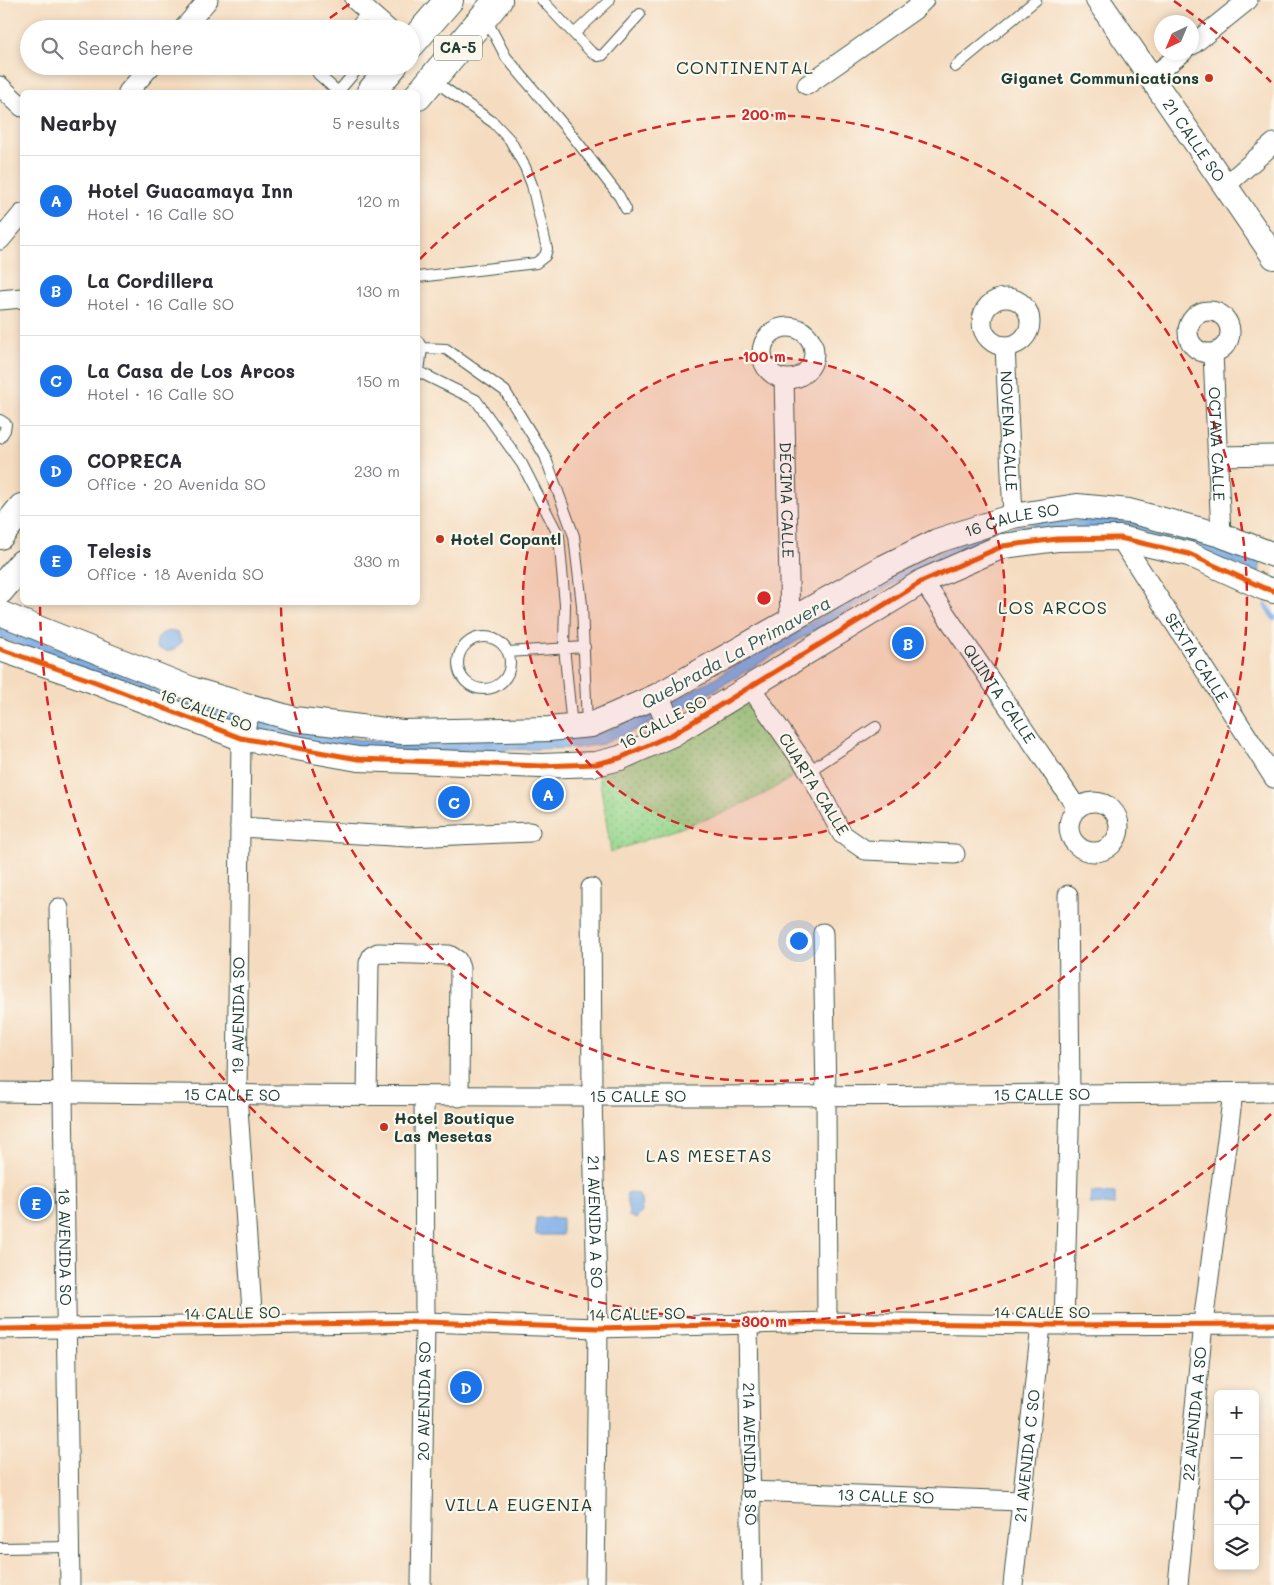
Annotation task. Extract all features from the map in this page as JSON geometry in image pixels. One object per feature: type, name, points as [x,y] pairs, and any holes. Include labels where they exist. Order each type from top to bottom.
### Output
[{"type":"highway","name":"CA-5","points":[[420,33],[446,1]]},
{"type":"highway","name":"CA-5","points":[[425,88],[491,8]]},
{"type":"highway","points":[[0,535],[20,510]]},
{"type":"highway","points":[[0,590],[20,566]]},
{"type":"street","points":[[191,20],[208,0]]},
{"type":"street","points":[[807,85],[914,10],[924,0]]},
{"type":"street","name":"21 CALLE SO","points":[[1098,0],[1274,257]]},
{"type":"street","points":[[1199,39],[1248,0]]},
{"type":"street","points":[[362,6],[378,20]]},
{"type":"street","points":[[1151,78],[1173,60]]},
{"type":"street","points":[[130,90],[143,75]]},
{"type":"street","points":[[0,86],[20,105]]},
{"type":"street","points":[[1225,186],[1274,144]]},
{"type":"street","points":[[0,240],[20,216]]},
{"type":"street","points":[[0,300],[20,298]]},
{"type":"street","name":"NOVENA CALLE","points":[[1005,346],[1013,516]]},
{"type":"street","name":"OCTAVA CALLE","points":[[1213,353],[1221,535]]},
{"type":"street","name":"DÉCIMA CALLE","points":[[784,380],[790,621]]},
{"type":"street","points":[[1217,456],[1274,455]]},
{"type":"street","name":"16 CALLE SO","points":[[0,613],[194,690],[294,719],[402,732],[580,727],[659,699],[790,621],[884,568],[937,541],[1013,516],[1077,506],[1129,511],[1221,535],[1274,556]]},
{"type":"street","name":"16 CALLE SO","points":[[0,649],[242,736],[358,759],[542,766],[596,764],[620,758],[751,688],[923,581],[1003,546],[1057,540],[1120,538],[1189,554],[1264,588],[1274,590]]},
{"type":"street","name":"SEXTA CALLE","points":[[1120,538],[1274,778]]},
{"type":"street","name":"QUINTA CALLE","points":[[923,581],[1077,808]]},
{"type":"street","name":"CUARTA CALLE","points":[[751,688],[809,771],[842,834],[865,850],[955,854]]},
{"type":"street","points":[[659,699],[672,730]]},
{"type":"street","name":"19 AVENIDA SO","points":[[253,708],[242,736],[237,1094],[253,1325]]},
{"type":"street","points":[[240,827],[409,838],[530,832]]},
{"type":"street","name":"21 AVENIDA A SO","points":[[591,888],[592,1096],[598,1328],[595,1585]]},
{"type":"street","points":[[1064,1325],[1070,1094],[1068,895]]},
{"type":"street","name":"18 AVENIDA SO","points":[[59,908],[70,1585]]},
{"type":"street","points":[[823,932],[827,1322]]},
{"type":"street","points":[[368,1096],[369,963],[372,956],[378,953],[449,955],[457,960],[460,968],[459,1097]]},
{"type":"street","name":"15 CALLE SO","points":[[0,1092],[424,1097],[1274,1092]]},
{"type":"street","name":"22 AVENIDA A SO","points":[[1178,1585],[1203,1323],[1232,1093]]},
{"type":"street","name":"20 AVENIDA SO","points":[[421,1585],[425,1322],[424,1097]]},
{"type":"street","name":"14 CALLE SO","points":[[0,1329],[425,1322],[598,1328],[827,1322],[1040,1325],[1274,1324]]},
{"type":"street","name":"21A AVENIDA B SO","points":[[748,1324],[752,1585]]},
{"type":"street","name":"21 AVENIDA C SO","points":[[1013,1585],[1040,1325]]},
{"type":"street","name":"13 CALLE SO","points":[[751,1491],[1021,1501]]},
{"type":"lane","points":[[542,0],[591,52],[598,56],[603,55],[640,14]]},
{"type":"lane","points":[[955,67],[1036,0]]},
{"type":"lane","points":[[574,34],[609,1]]},
{"type":"lane","points":[[357,20],[362,6]]},
{"type":"lane","points":[[491,8],[506,57],[572,135],[619,196],[626,209]]},
{"type":"lane","points":[[319,75],[336,90]]},
{"type":"lane","points":[[343,90],[377,75]]},
{"type":"lane","points":[[420,277],[536,263],[545,256],[547,249],[532,186],[525,167],[510,140],[494,123],[425,88]]},
{"type":"lane","points":[[420,344],[446,350],[505,391],[545,456],[574,536],[582,605],[584,646],[580,727]]},
{"type":"lane","points":[[420,374],[476,400],[522,464],[559,536],[565,605],[564,647],[580,727]]},
{"type":"lane","points":[[0,420],[6,424],[0,438]]},
{"type":"lane","points":[[559,536],[574,536]]},
{"type":"lane","points":[[489,637],[497,640],[504,645],[508,652],[510,668],[507,676],[494,687],[478,689],[470,686],[459,673],[457,665],[461,649],[473,638],[489,637]]},
{"type":"lane","points":[[508,652],[584,646]]},
{"type":"lane","points":[[809,771],[876,727]]},
{"type":"lane","points":[[0,1548],[70,1547]]},
{"type":"green space","points":[[740,689],[799,773],[764,794],[721,814],[611,852],[597,763]]},
{"type":"water","points":[[1117,519],[1165,528],[1261,561],[1259,573],[1165,539],[987,541],[914,572],[681,710],[603,744],[578,748],[421,752],[349,750],[235,724],[0,638],[0,626],[236,713],[322,735],[372,741],[577,738],[603,732],[676,700],[911,564],[987,532],[1044,522]]},
{"type":"water","points":[[170,631],[178,632],[182,642],[170,651],[164,651],[156,647],[159,636]]},
{"type":"water","points":[[1091,1192],[1115,1193],[1115,1205],[1090,1204]]},
{"type":"water","points":[[627,1193],[638,1194],[641,1199],[642,1212],[636,1219],[629,1216]]},
{"type":"water","points":[[536,1218],[562,1218],[562,1235],[536,1235]]},
{"type":"waterway","name":"Quebrada La Primavera","points":[[1266,606],[1274,618]]},
{"type":"cycle path","points":[[0,649],[93,681],[241,738],[358,759],[541,766],[596,764],[620,758],[673,734],[923,581],[1003,546],[1057,539],[1120,538],[1189,554],[1274,591]]},
{"type":"cycle path","points":[[0,1329],[425,1322],[598,1328],[827,1322],[1041,1325],[1274,1324]]},
{"type":"place","name":"Giganet Communications","points":[[1209,78]]},
{"type":"place","name":"Hotel Copantl","points":[[440,539]]},
{"type":"place","name":"La Cordillera","points":[[908,643]]},
{"type":"place","name":"Hotel Guacamaya Inn","points":[[548,794]]},
{"type":"place","name":"La Casa de Los Arcos","points":[[454,802]]},
{"type":"place","name":"Hotel Boutique Las Mesetas","points":[[384,1127]]},
{"type":"place","name":"Telesis","points":[[36,1203]]},
{"type":"place","name":"COPRECA","points":[[466,1387]]},
{"type":"district","name":"CONTINENTAL","points":[[745,68]]},
{"type":"district","name":"LOS ARCOS","points":[[1053,608]]},
{"type":"district","name":"LAS MESETAS","points":[[709,1156]]},
{"type":"district","name":"VILLA EUGENIA","points":[[519,1505]]}]
